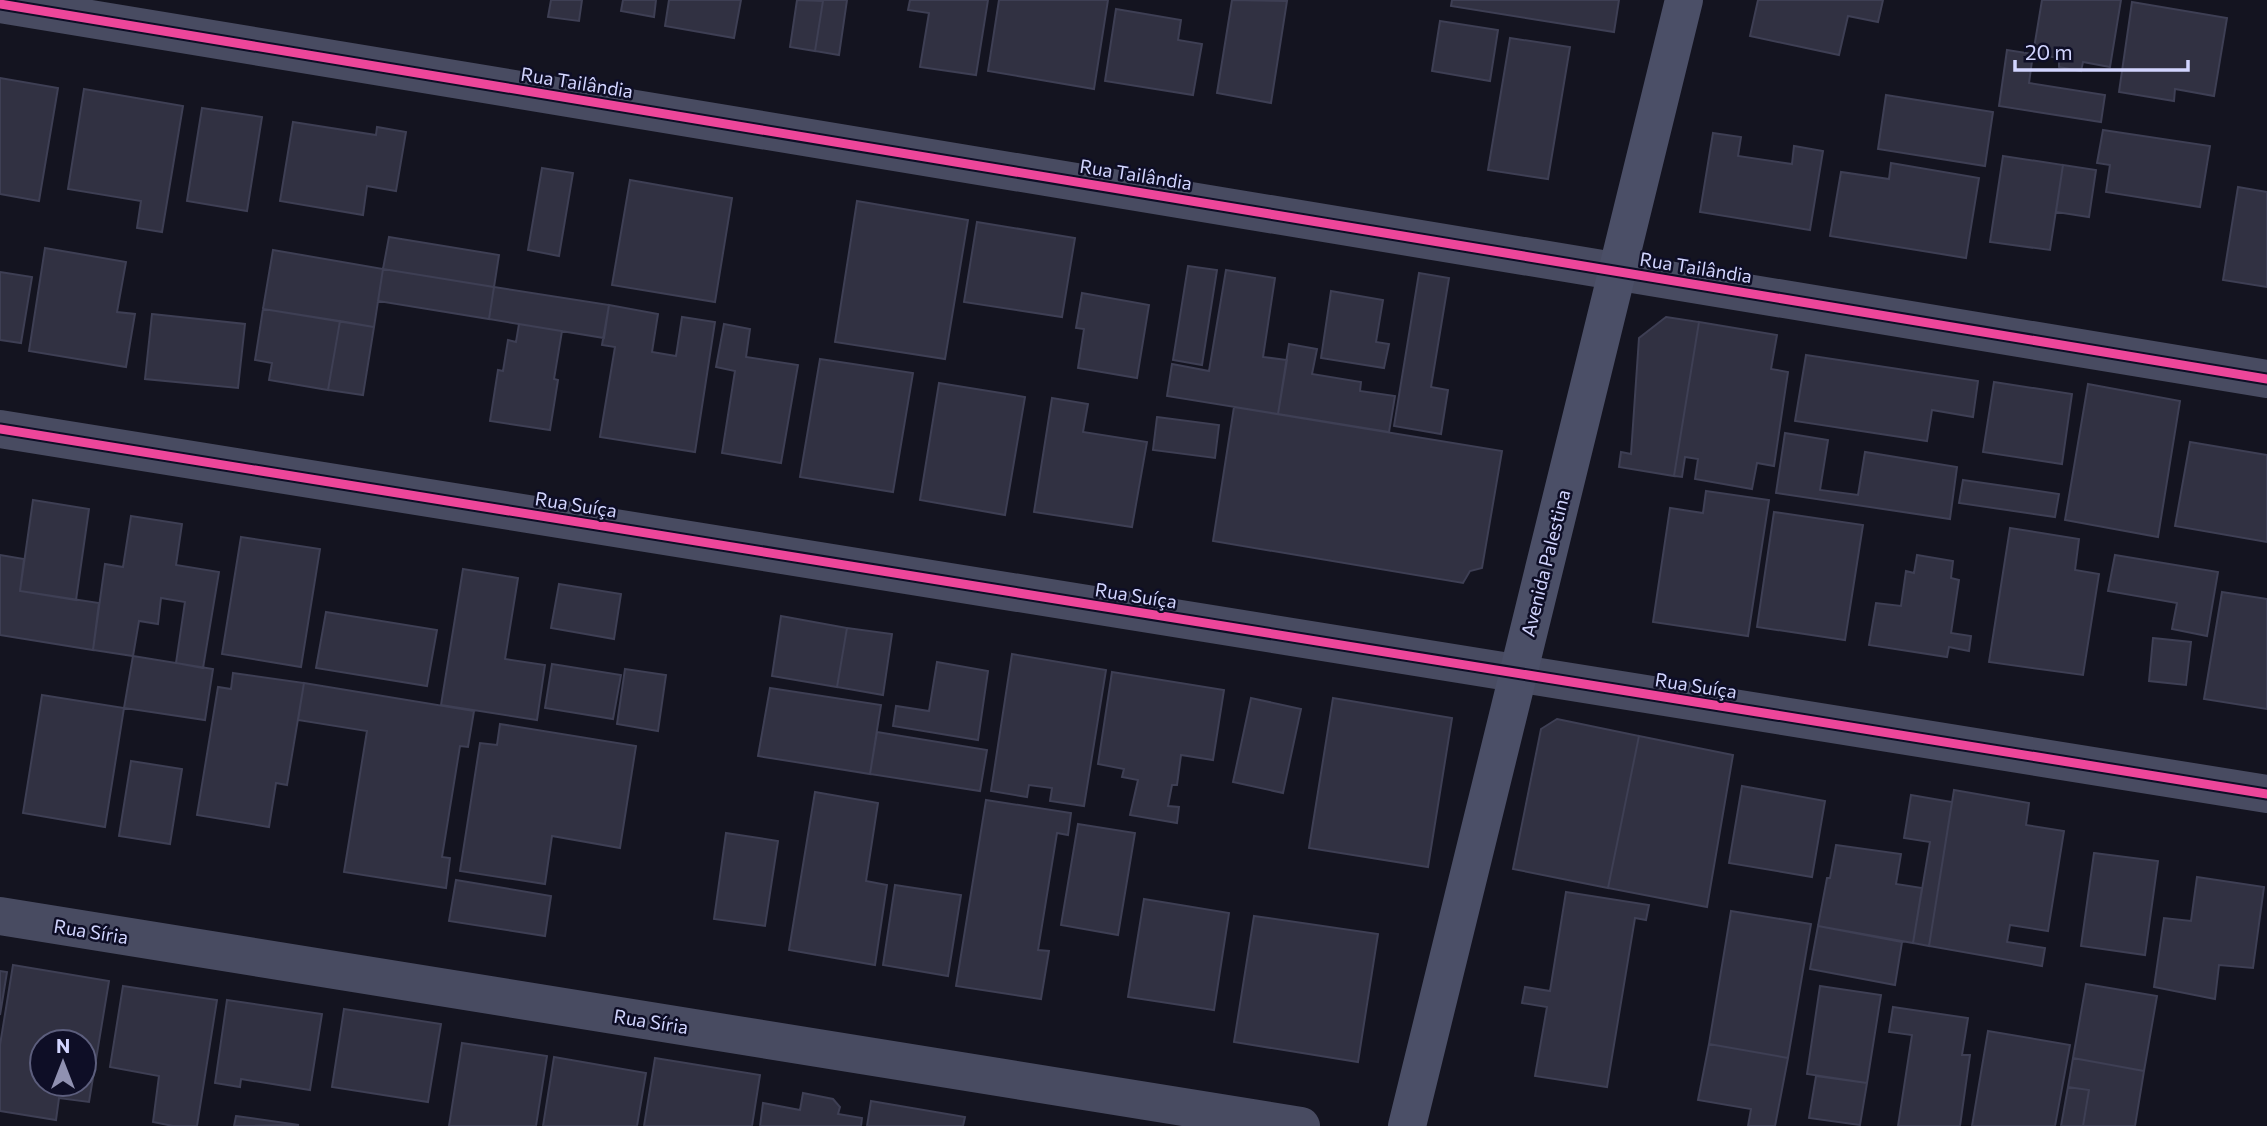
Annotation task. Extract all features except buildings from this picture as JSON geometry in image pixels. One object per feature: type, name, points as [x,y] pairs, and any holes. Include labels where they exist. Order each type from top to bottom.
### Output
[{"type":"street","name":"Avenida Palestina","points":[[1406,1126],[1684,0]]},
{"type":"street","name":"Rua Tailândia","points":[[0,4],[2267,379]]},
{"type":"street","name":"Rua Suíça","points":[[0,429],[2267,794]]},
{"type":"street","name":"Rua Síria","points":[[0,916],[1301,1126]]},
{"type":"cycle path","points":[[0,4],[2267,379]]},
{"type":"cycle path","points":[[0,429],[2267,794]]}]
